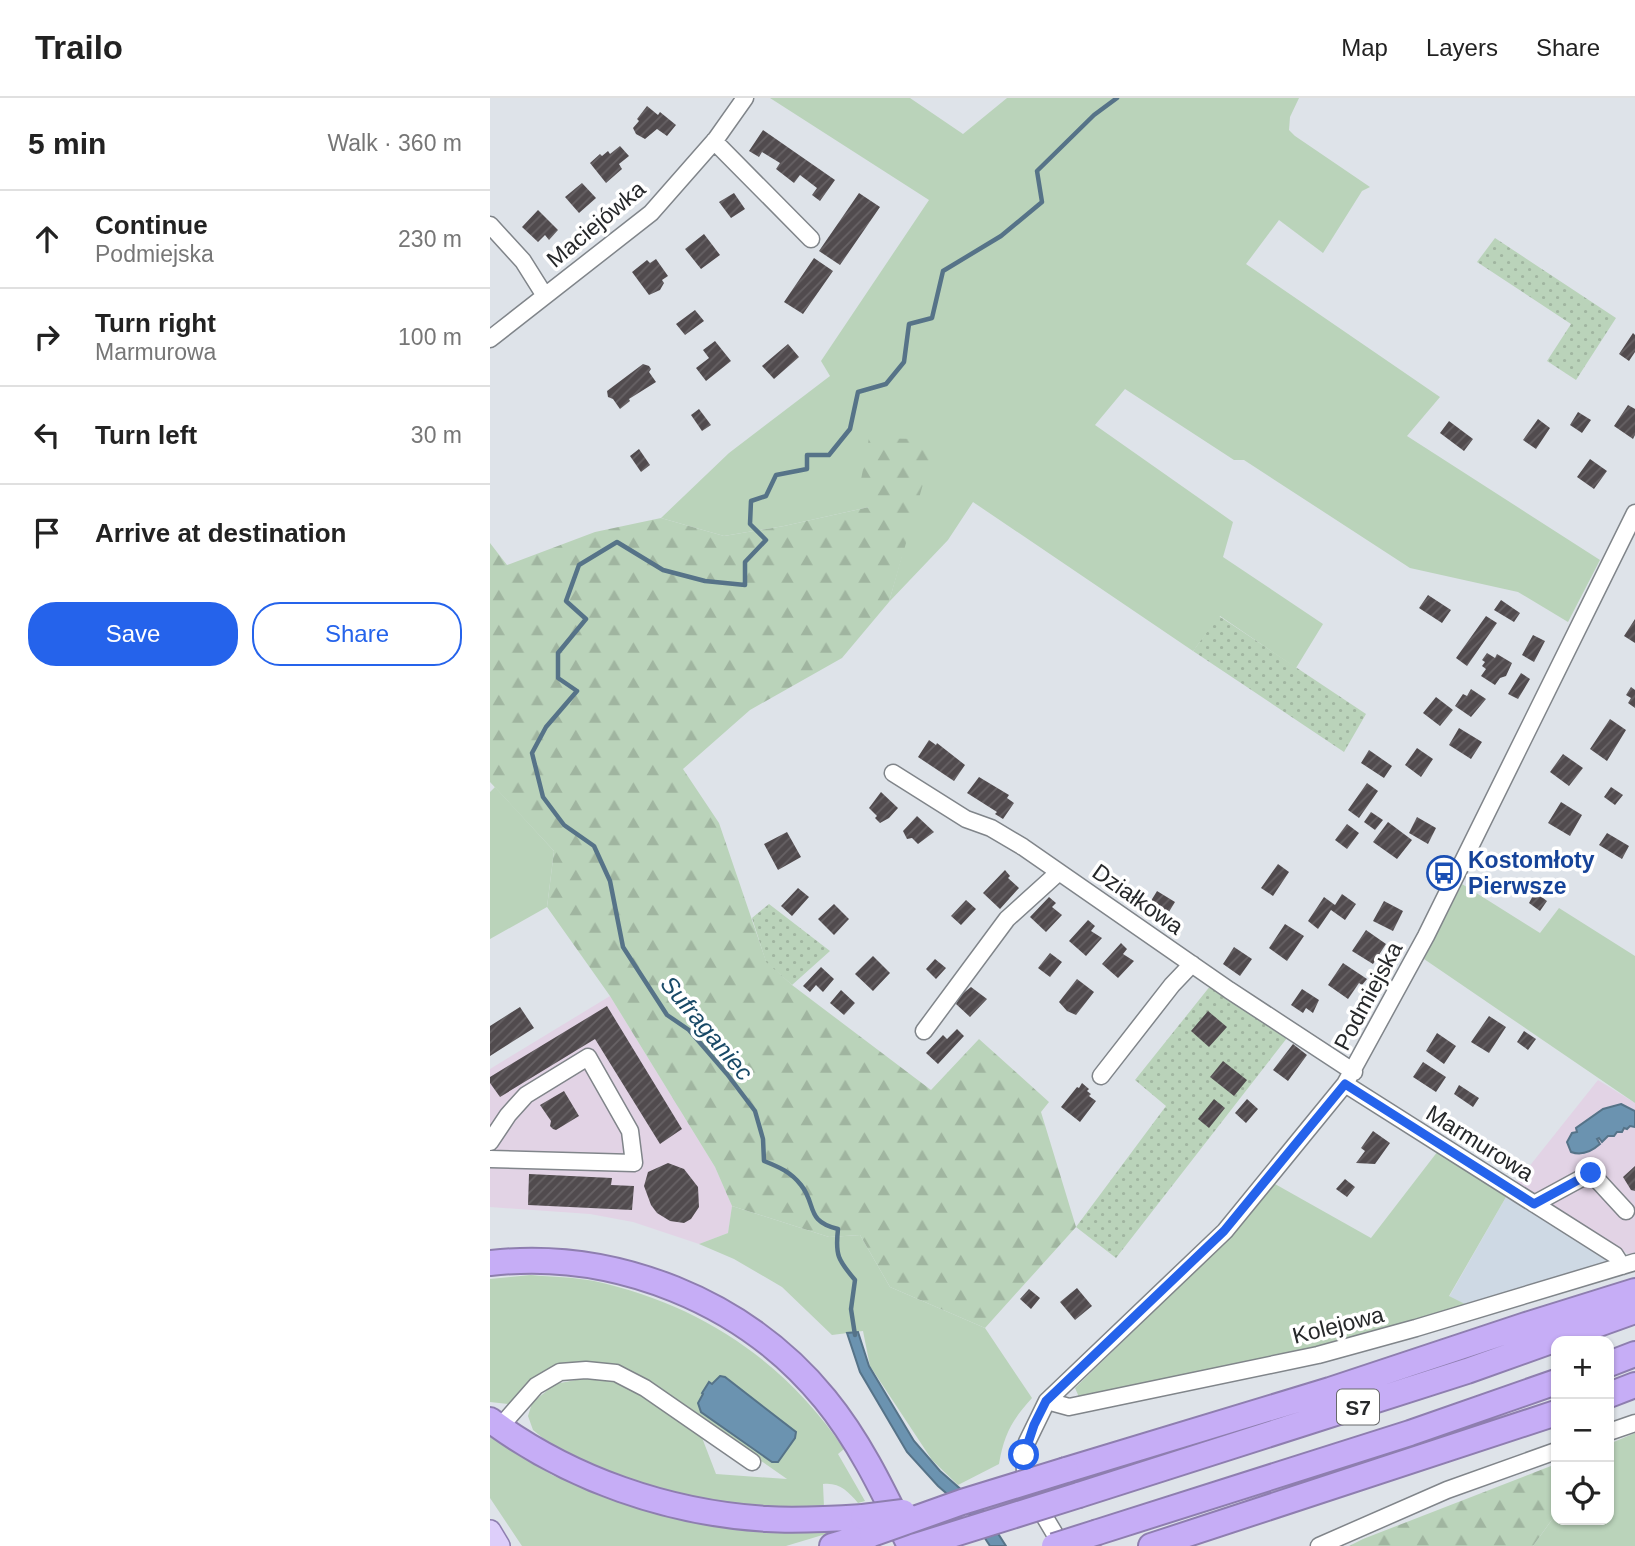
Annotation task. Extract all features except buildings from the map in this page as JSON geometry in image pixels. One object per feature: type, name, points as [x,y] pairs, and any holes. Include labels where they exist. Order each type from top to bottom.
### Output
[{"type":"highway","points":[[490,1263],[554,1261],[626,1272],[694,1297],[749,1329],[787,1359],[825,1398],[869,1466],[910,1546]]},
{"type":"highway","points":[[832,1546],[867,1525],[962,1502],[1331,1390],[1635,1291]]},
{"type":"highway","name":"S7","points":[[916,1546],[1441,1380],[1635,1311]]},
{"type":"highway","points":[[1614,1362],[1635,1354]]},
{"type":"highway","name":"S7","points":[[1054,1546],[1410,1433],[1551,1384]]},
{"type":"highway","points":[[1614,1393],[1635,1385]]},
{"type":"highway","points":[[1151,1546],[1551,1415]]},
{"type":"highway","points":[[495,1424],[578,1472],[667,1503],[737,1516],[867,1525]]},
{"type":"highway","points":[[1202,1546],[1308,1496]]},
{"type":"main road","points":[[490,1531],[499,1546]]},
{"type":"street","name":"Maciejówka","points":[[490,339],[651,212],[714,141],[745,98]]},
{"type":"street","points":[[714,141],[811,239]]},
{"type":"street","points":[[490,225],[523,261],[545,296]]},
{"type":"street","name":"Podmiejska","points":[[1062,1546],[1028,1489],[1024,1455],[1046,1401],[1224,1231],[1350,1078],[1426,936],[1635,513]]},
{"type":"street","name":"Działkowa","points":[[892,773],[966,819],[991,828],[1059,872],[1350,1078]]},
{"type":"street","points":[[924,1031],[1007,919],[1059,872]]},
{"type":"street","points":[[1101,1076],[1172,985],[1192,964]]},
{"type":"street","points":[[490,1142],[508,1115],[526,1095],[588,1057],[630,1131],[634,1163],[490,1159]]},
{"type":"street","name":"Marmurowa","points":[[1350,1078],[1534,1204],[1629,1264]]},
{"type":"street","points":[[1534,1204],[1591,1173],[1626,1211]]},
{"type":"street","name":"Kolejowa","points":[[1046,1401],[1069,1407],[1318,1354],[1416,1328],[1629,1264]]},
{"type":"street","points":[[495,1424],[536,1385],[559,1373],[586,1370],[616,1373],[645,1388],[752,1462]]},
{"type":"street","points":[[1614,1431],[1635,1423]]},
{"type":"street","points":[[1319,1546],[1447,1490],[1551,1453]]},
{"type":"shaded area","points":[[610,996],[715,1167],[732,1206],[728,1233],[699,1244],[633,1222],[590,1214],[490,1207],[490,1069]]},
{"type":"shaded area","points":[[1598,1080],[1635,1103],[1635,1254],[1631,1256],[1516,1183]]},
{"type":"shaded area","points":[[1506,1197],[1613,1264],[1469,1306],[1449,1297]]},
{"type":"green space","points":[[770,98],[910,98],[963,134],[1007,98],[1299,98],[1290,117],[1289,130],[1370,187],[1362,191],[1323,253],[1279,220],[1246,264],[1440,397],[1407,436],[1600,560],[1568,622],[1518,592],[1410,568],[1244,460],[1234,460],[1125,389],[1095,425],[1233,522],[1223,557],[1323,624],[1296,668],[1220,616],[1193,651],[973,502],[948,540],[889,602],[902,555],[869,507],[724,536],[661,518],[729,453],[830,376],[821,361],[929,200]]},
{"type":"green space","points":[[1495,238],[1616,318],[1576,380],[1547,361],[1571,324],[1477,262]]},
{"type":"green space","points":[[869,438],[916,439],[934,446],[889,602],[842,658],[750,710],[683,769],[719,823],[766,961],[792,985],[931,1090],[979,1039],[1049,1102],[1041,1112],[1076,1227],[985,1328],[890,1287],[860,1235],[829,1237],[732,1206],[715,1167],[610,996],[547,907],[554,851],[490,782],[490,543],[507,565],[595,532],[661,518],[724,536],[869,507],[859,490]]},
{"type":"green space","points":[[1219,616],[1366,714],[1344,752],[1193,651]]},
{"type":"green space","points":[[495,787],[554,851],[547,907],[490,939],[490,792]]},
{"type":"green space","points":[[1462,884],[1540,933],[1559,908],[1635,956],[1635,1103],[1424,959]]},
{"type":"green space","points":[[769,904],[830,951],[792,985],[766,962],[752,918]]},
{"type":"green space","points":[[1211,985],[1287,1038],[1116,1258],[1076,1227],[1166,1106],[1135,1080]]},
{"type":"green space","points":[[1438,1151],[1506,1197],[1449,1296],[1469,1306],[1310,1351],[1079,1397],[1075,1388],[1230,1237],[1275,1184],[1371,1238]]},
{"type":"green space","points":[[732,1206],[829,1237],[860,1235],[890,1287],[985,1328],[1032,1398],[1010,1428],[999,1464],[958,1485],[932,1460],[870,1366],[863,1331],[832,1335],[782,1287],[734,1259],[699,1244],[728,1233]]},
{"type":"green space","points":[[531,1275],[594,1281],[632,1291],[669,1304],[736,1340],[794,1388],[820,1417],[844,1449],[838,1454],[865,1501],[858,1503],[843,1488],[834,1484],[823,1484],[824,1507],[752,1507],[677,1494],[607,1473],[555,1448],[533,1430],[528,1416],[532,1403],[555,1384],[586,1378],[617,1381],[642,1393],[701,1435],[716,1474],[787,1479],[682,1406],[621,1368],[592,1362],[572,1362],[541,1373],[508,1404],[490,1402],[490,1279]]},
{"type":"green space","points":[[1635,1433],[1635,1546],[1533,1546],[1551,1521],[1551,1525],[1614,1525],[1614,1442]]},
{"type":"green space","points":[[490,1435],[552,1475],[623,1504],[708,1521],[835,1526],[836,1531],[786,1546],[522,1546],[490,1498]]},
{"type":"green space","points":[[1551,1466],[1551,1521],[1533,1546],[1349,1546]]},
{"type":"water","points":[[1621,1104],[1635,1111],[1635,1127],[1624,1128],[1622,1132],[1608,1136],[1602,1142],[1597,1139],[1600,1144],[1586,1153],[1571,1152],[1567,1142],[1572,1133],[1577,1132],[1576,1128],[1603,1109]]},
{"type":"water","points":[[858,1332],[869,1366],[914,1441],[940,1471],[981,1507],[1006,1546],[990,1546],[968,1512],[938,1486],[907,1452],[860,1372],[847,1333]]},
{"type":"water","points":[[720,1376],[725,1377],[796,1432],[795,1438],[778,1462],[772,1462],[701,1412],[698,1403],[702,1393],[709,1382],[712,1384]]},
{"type":"waterway","name":"Sufraganiec","points":[[855,1335],[851,1309],[855,1280],[839,1257],[838,1229],[828,1226],[816,1217],[806,1192],[793,1177],[764,1161],[763,1139],[755,1111],[689,1030],[667,1015],[623,947],[610,881],[594,846],[564,825],[543,797],[532,753],[546,727],[577,691],[558,678],[558,653],[586,619],[566,601],[579,565],[617,542],[663,570],[705,581],[745,585],[745,562],[766,540],[750,524],[751,501],[766,496],[776,475],[807,469],[807,455],[829,455],[850,429],[858,392],[886,384],[904,362],[909,324],[932,318],[943,271],[1001,236],[1042,202],[1037,171],[1094,115],[1117,98]]},
{"type":"place","name":"Kostomłoty Pierwsze","points":[[1444,873]]},
{"type":"route","points":[[1024,1455],[1027,1442],[1046,1401],[1224,1231],[1345,1084],[1534,1204],[1591,1173]]}]
